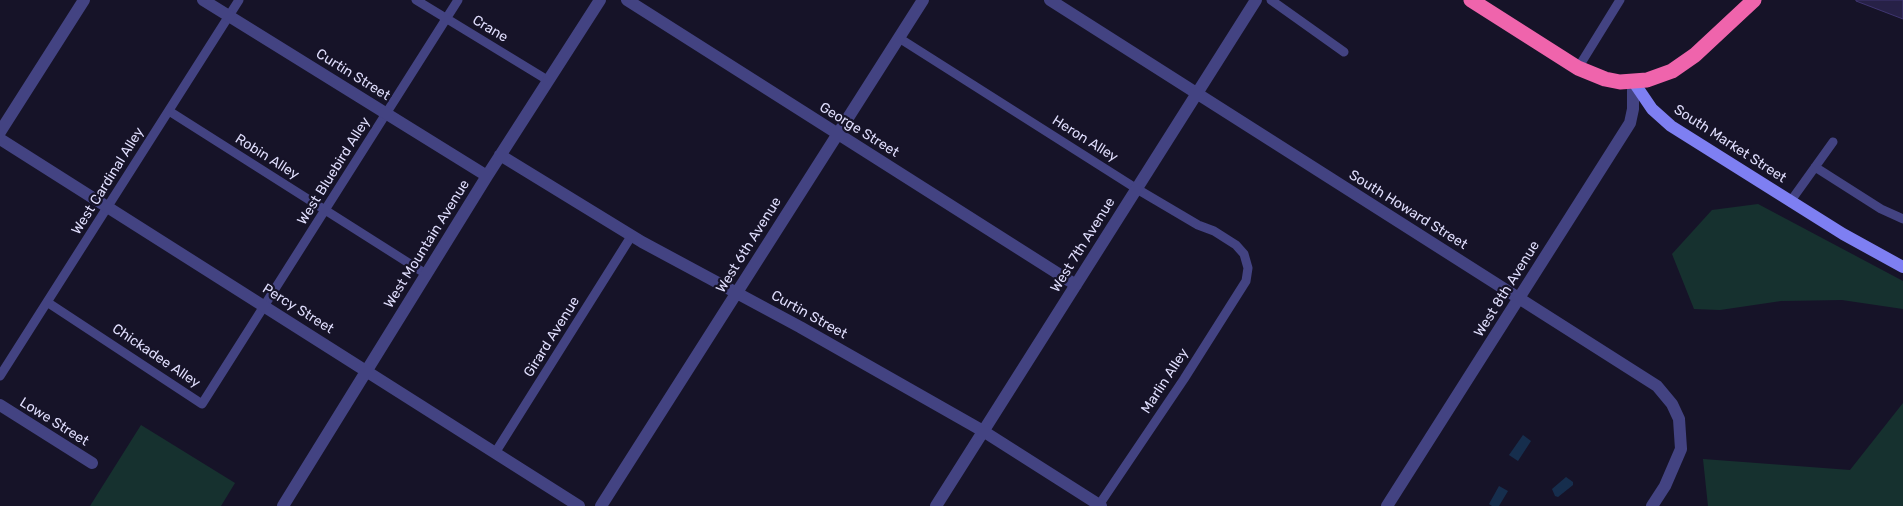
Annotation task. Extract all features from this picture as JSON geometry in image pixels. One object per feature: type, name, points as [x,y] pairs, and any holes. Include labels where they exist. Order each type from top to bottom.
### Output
[{"type":"highway","points":[[1471,0],[1578,68],[1604,79],[1633,81],[1660,76],[1684,64],[1754,0]]},
{"type":"main road","name":"South Market Street","points":[[1633,81],[1652,109],[1671,126],[1790,202],[1903,267]]},
{"type":"street","points":[[0,132],[84,0]]},
{"type":"street","name":"Curtin Street","points":[[203,0],[487,176]]},
{"type":"street","name":"West Mountain Avenue","points":[[283,506],[500,155],[600,0]]},
{"type":"street","name":"George Street","points":[[627,0],[1076,285]]},
{"type":"street","name":"West 6th Avenue","points":[[601,506],[923,0]]},
{"type":"street","name":"South Howard Street","points":[[1050,0],[1318,172],[1658,386],[1672,404],[1679,419],[1682,449],[1665,486],[1652,506]]},
{"type":"street","name":"West 7th Avenue","points":[[936,506],[1256,0]]},
{"type":"street","name":"West 8th Avenue","points":[[1388,506],[1630,123],[1634,109],[1633,81]]},
{"type":"street","name":"Percy Street","points":[[0,139],[579,506]]},
{"type":"street","name":"Curtin Street","points":[[500,155],[632,236],[800,327],[983,431],[1100,505]]},
{"type":"street","name":"Lowe Street","points":[[0,406],[92,463]]},
{"type":"lane","name":"West Cardinal Alley","points":[[0,376],[239,0]]},
{"type":"lane","name":"Crane","points":[[416,0],[549,81]]},
{"type":"lane","name":"West Bluebird Alley","points":[[265,306],[458,0]]},
{"type":"lane","points":[[1271,0],[1344,52]]},
{"type":"lane","points":[[1578,68],[1620,0]]},
{"type":"lane","name":"Heron Alley","points":[[899,38],[1137,189],[1236,245],[1244,254],[1248,268]]},
{"type":"lane","name":"Robin Alley","points":[[169,111],[426,274]]},
{"type":"lane","points":[[1790,202],[1833,142]]},
{"type":"lane","points":[[1815,167],[1882,209],[1903,219]]},
{"type":"lane","name":"Girard Avenue","points":[[495,453],[632,236]]},
{"type":"lane","name":"Marlin Alley","points":[[1100,505],[1184,380],[1246,281],[1248,268]]},
{"type":"lane","name":"Chickadee Alley","points":[[47,302],[202,404],[265,306]]},
{"type":"green space","points":[[1758,204],[1903,281],[1903,309],[1842,300],[1781,301],[1720,310],[1694,309],[1672,254],[1712,210]]},
{"type":"green space","points":[[1903,403],[1903,506],[1708,506],[1703,459],[1850,470]]},
{"type":"green space","points":[[141,425],[235,483],[221,506],[90,506]]},
{"type":"water","points":[[1523,435],[1531,441],[1518,461],[1509,455]]},
{"type":"water","points":[[1566,477],[1573,482],[1573,485],[1558,497],[1555,496],[1552,489]]},
{"type":"water","points":[[1499,486],[1508,491],[1499,506],[1492,506],[1489,504]]},
{"type":"building","points":[[1903,0],[1903,19],[1856,1]]}]
